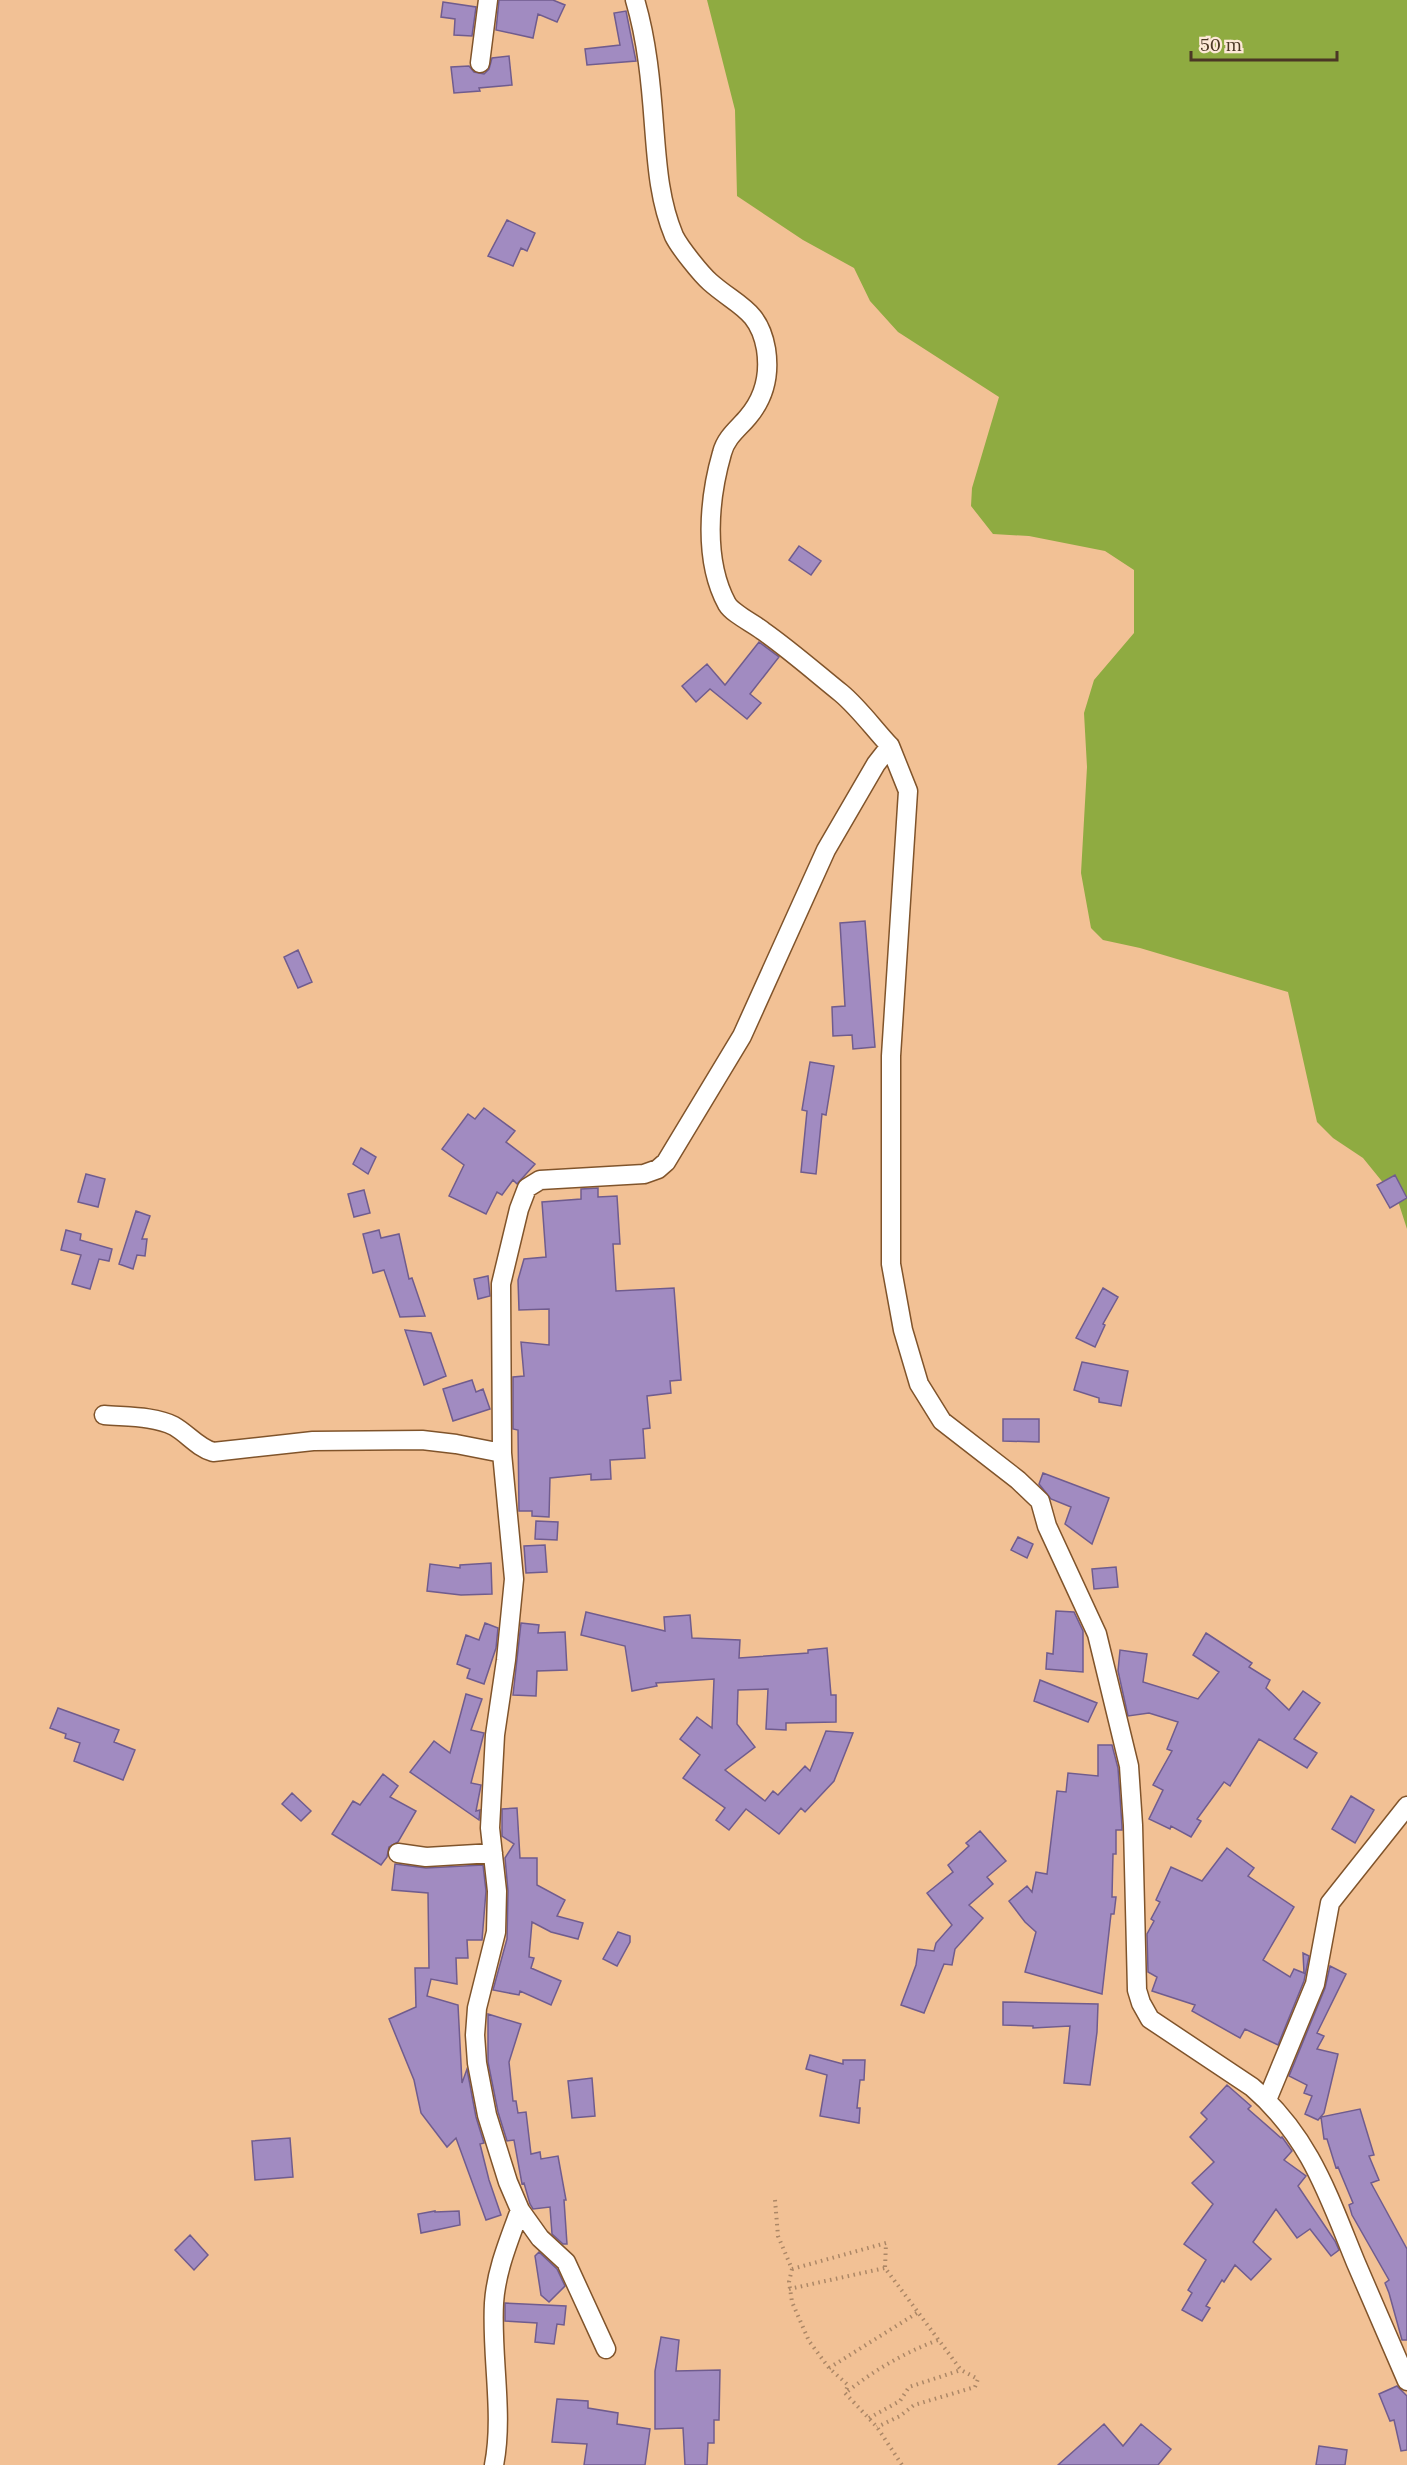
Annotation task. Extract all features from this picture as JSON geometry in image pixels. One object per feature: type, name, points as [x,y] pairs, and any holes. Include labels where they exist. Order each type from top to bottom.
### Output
[{"type":"street","points":[[480,63],[488,0]]},
{"type":"street","points":[[634,0],[640,17],[652,99],[659,190],[675,238],[709,282],[746,307],[763,334],[767,360],[766,387],[749,416],[734,430],[722,449],[712,507],[712,547],[717,580],[728,606],[765,632],[844,695],[890,746],[908,791],[891,1056],[891,1264],[903,1330],[919,1384],[942,1420],[1018,1480],[1040,1501],[1047,1526],[1097,1634],[1129,1766],[1133,1825],[1135,1964],[1141,2002],[1150,2019],[1268,2100],[1307,2150],[1407,2381]]},
{"type":"street","points":[[606,2349],[566,2262],[540,2238],[520,2210],[508,2182],[487,2115],[477,2063],[475,2035],[477,2008],[496,1932],[496,1891],[490,1828],[495,1735],[507,1659],[514,1580],[502,1453],[501,1284],[519,1209],[527,1188],[540,1180],[644,1174],[658,1169],[666,1162],[742,1036],[826,850],[876,764],[890,746]]},
{"type":"street","points":[[104,1415],[164,1422],[180,1430],[205,1450],[213,1452],[313,1441],[422,1440],[502,1453]]},
{"type":"street","points":[[1268,2100],[1315,1984],[1330,1903],[1407,1806]]},
{"type":"street","points":[[398,1853],[426,1857],[493,1853]]},
{"type":"street","points":[[494,2465],[495,2286],[520,2210]]},
{"type":"path","points":[[775,2200],[778,2236],[792,2269],[789,2282],[792,2302],[808,2341],[829,2368],[848,2385],[845,2393]]},
{"type":"path","points":[[792,2269],[886,2243],[885,2268],[961,2370],[978,2379],[975,2387],[915,2405],[900,2416],[876,2427]]},
{"type":"path","points":[[789,2289],[885,2268]]},
{"type":"path","points":[[829,2368],[917,2313]]},
{"type":"path","points":[[845,2393],[874,2370],[938,2340]]},
{"type":"path","points":[[869,2418],[900,2401],[909,2387],[961,2370]]},
{"type":"path","points":[[845,2393],[869,2418],[902,2465]]},
{"type":"green space","points":[[707,0],[1407,0],[1407,1229],[1398,1201],[1363,1158],[1333,1138],[1317,1122],[1288,992],[1140,948],[1103,940],[1091,928],[1081,873],[1087,767],[1084,713],[1094,680],[1134,633],[1134,570],[1105,551],[1029,536],[993,534],[971,506],[972,488],[999,397],[898,332],[870,301],[854,268],[803,240],[737,196],[735,110]]},
{"type":"building","points":[[499,0],[553,0],[565,5],[557,22],[538,14],[533,38],[496,30]]},
{"type":"building","points":[[443,2],[476,7],[472,36],[454,35],[455,19],[441,17]]},
{"type":"building","points":[[626,11],[636,61],[587,65],[585,49],[620,45],[614,13]]},
{"type":"building","points":[[509,56],[512,85],[454,93],[451,67],[469,66],[474,72],[484,74],[489,69],[492,58]]},
{"type":"building","points":[[507,220],[535,233],[527,251],[521,248],[513,266],[488,256]]},
{"type":"building","points":[[799,546],[821,561],[811,575],[789,560]]},
{"type":"building","points":[[759,642],[779,657],[750,694],[761,703],[747,719],[710,689],[696,702],[682,686],[707,664],[725,685]]},
{"type":"building","points":[[865,921],[875,1047],[853,1049],[852,1035],[833,1036],[832,1007],[845,1006],[840,923]]},
{"type":"building","points":[[298,950],[312,982],[298,988],[284,957]]},
{"type":"building","points":[[810,1062],[834,1066],[826,1115],[822,1114],[816,1174],[801,1172],[807,1111],[802,1110]]},
{"type":"building","points":[[484,1108],[515,1131],[506,1142],[535,1164],[517,1184],[513,1180],[502,1195],[497,1192],[486,1214],[449,1196],[464,1165],[442,1149],[468,1114],[475,1119]]},
{"type":"building","points":[[361,1148],[376,1157],[368,1174],[353,1164]]},
{"type":"building","points":[[86,1174],[105,1179],[98,1207],[78,1202]]},
{"type":"building","points":[[1395,1175],[1407,1198],[1390,1208],[1377,1185]]},
{"type":"building","points":[[598,1188],[598,1197],[617,1196],[620,1244],[613,1244],[616,1291],[674,1288],[681,1380],[670,1381],[671,1393],[647,1396],[650,1428],[643,1429],[645,1458],[610,1460],[611,1479],[591,1480],[591,1474],[550,1478],[549,1517],[532,1516],[532,1511],[519,1511],[518,1430],[513,1429],[513,1377],[524,1376],[521,1342],[549,1345],[549,1309],[519,1310],[518,1280],[524,1259],[546,1257],[542,1202],[581,1199],[581,1189]]},
{"type":"building","points":[[364,1190],[370,1213],[354,1217],[348,1194]]},
{"type":"building","points":[[136,1211],[150,1216],[142,1239],[147,1239],[145,1256],[137,1255],[133,1269],[119,1264]]},
{"type":"building","points":[[66,1230],[81,1234],[80,1240],[112,1249],[109,1261],[99,1259],[90,1289],[72,1284],[81,1255],[61,1250]]},
{"type":"building","points":[[379,1230],[381,1238],[399,1234],[409,1279],[412,1278],[425,1316],[400,1317],[384,1270],[373,1273],[363,1234]]},
{"type":"building","points":[[488,1276],[490,1296],[478,1299],[474,1279]]},
{"type":"building","points":[[1103,1288],[1118,1297],[1103,1324],[1105,1325],[1095,1347],[1076,1338]]},
{"type":"building","points":[[405,1330],[431,1333],[446,1376],[424,1385]]},
{"type":"building","points":[[1082,1362],[1128,1371],[1121,1406],[1099,1402],[1099,1398],[1074,1390]]},
{"type":"building","points":[[472,1380],[476,1392],[483,1389],[490,1409],[453,1421],[443,1389]]},
{"type":"building","points":[[1003,1419],[1039,1419],[1039,1442],[1003,1441]]},
{"type":"building","points":[[1043,1473],[1109,1498],[1092,1544],[1065,1524],[1071,1507],[1051,1499],[1039,1484]]},
{"type":"building","points":[[536,1521],[558,1522],[557,1540],[535,1539]]},
{"type":"building","points":[[1018,1537],[1033,1544],[1027,1558],[1011,1550]]},
{"type":"building","points":[[545,1545],[547,1572],[526,1573],[524,1546]]},
{"type":"building","points":[[491,1563],[492,1594],[461,1595],[427,1591],[430,1564],[460,1568],[460,1565]]},
{"type":"building","points":[[1116,1567],[1118,1587],[1094,1589],[1092,1569]]},
{"type":"building","points":[[1056,1611],[1074,1612],[1083,1631],[1083,1672],[1046,1669],[1047,1653],[1053,1654]]},
{"type":"building","points":[[586,1612],[665,1631],[664,1617],[690,1615],[692,1638],[740,1640],[739,1658],[808,1653],[808,1650],[827,1648],[831,1695],[836,1695],[836,1722],[786,1723],[786,1730],[766,1729],[768,1689],[738,1690],[737,1724],[755,1747],[725,1770],[765,1801],[773,1791],[778,1795],[805,1766],[810,1771],[826,1731],[853,1733],[834,1781],[805,1812],[801,1808],[779,1834],[746,1809],[729,1830],[716,1820],[725,1808],[683,1778],[700,1755],[680,1739],[697,1717],[712,1728],[714,1679],[656,1683],[657,1686],[632,1691],[625,1646],[581,1635]]},
{"type":"building","points":[[485,1623],[498,1628],[496,1648],[484,1684],[467,1678],[470,1669],[457,1664],[466,1635],[479,1640]]},
{"type":"building","points":[[521,1623],[539,1625],[538,1633],[565,1632],[567,1670],[537,1671],[536,1696],[513,1695]]},
{"type":"building","points":[[1206,1633],[1252,1663],[1249,1667],[1270,1680],[1266,1688],[1289,1710],[1303,1691],[1320,1703],[1294,1739],[1317,1753],[1307,1768],[1259,1739],[1230,1786],[1224,1782],[1197,1819],[1201,1821],[1191,1837],[1171,1826],[1170,1829],[1149,1819],[1163,1790],[1153,1785],[1172,1751],[1167,1749],[1178,1722],[1149,1713],[1128,1716],[1118,1671],[1120,1650],[1147,1654],[1143,1682],[1198,1699],[1219,1672],[1193,1655]]},
{"type":"building","points":[[1040,1680],[1097,1703],[1088,1722],[1034,1701]]},
{"type":"building","points":[[466,1694],[482,1699],[471,1730],[484,1733],[471,1783],[481,1785],[476,1811],[480,1810],[479,1820],[410,1772],[434,1741],[450,1753]]},
{"type":"building","points":[[58,1708],[119,1730],[114,1742],[135,1750],[123,1780],[74,1761],[80,1743],[65,1738],[66,1734],[50,1728]]},
{"type":"building","points":[[1098,1745],[1112,1745],[1118,1768],[1122,1826],[1122,1830],[1116,1830],[1116,1854],[1113,1854],[1112,1897],[1116,1897],[1114,1914],[1111,1914],[1102,1994],[1025,1972],[1036,1932],[1009,1901],[1027,1886],[1032,1892],[1036,1872],[1047,1874],[1057,1791],[1066,1792],[1068,1773],[1098,1776]]},
{"type":"building","points":[[383,1774],[398,1786],[390,1797],[416,1811],[398,1842],[389,1847],[387,1857],[381,1865],[332,1834],[353,1801],[360,1805]]},
{"type":"building","points":[[292,1793],[311,1811],[301,1821],[282,1804]]},
{"type":"building","points":[[1351,1796],[1374,1810],[1355,1843],[1332,1829]]},
{"type":"building","points":[[517,1808],[520,1858],[537,1858],[537,1885],[565,1900],[557,1916],[583,1923],[578,1939],[551,1932],[532,1922],[529,1957],[534,1958],[531,1968],[561,1981],[551,2005],[520,1991],[519,1995],[493,1990],[507,1939],[508,1891],[505,1858],[514,1844],[502,1836],[502,1809]]},
{"type":"building","points":[[980,1831],[1006,1861],[987,1877],[993,1884],[969,1905],[983,1918],[955,1949],[952,1965],[944,1964],[924,2013],[901,2005],[916,1965],[918,1949],[934,1951],[936,1943],[952,1925],[927,1893],[953,1872],[948,1865],[969,1846],[966,1843]]},
{"type":"building","points":[[1227,1848],[1254,1868],[1248,1876],[1294,1907],[1263,1960],[1290,1977],[1294,1969],[1304,1973],[1303,1953],[1309,1956],[1304,1981],[1278,2045],[1245,2029],[1240,2038],[1192,2011],[1195,2005],[1152,1991],[1157,1977],[1148,1972],[1147,1934],[1154,1921],[1151,1919],[1160,1902],[1156,1900],[1171,1867],[1202,1881]]},
{"type":"building","points":[[395,1864],[426,1868],[483,1865],[486,1891],[482,1940],[467,1940],[468,1958],[456,1958],[457,1984],[431,1979],[427,1996],[458,2005],[462,2083],[467,2069],[476,2117],[484,2143],[480,2144],[501,2215],[486,2220],[456,2138],[447,2147],[421,2113],[414,2080],[389,2019],[416,2007],[415,1968],[429,1968],[428,1893],[392,1890]]},
{"type":"building","points":[[618,1932],[630,1936],[630,1942],[617,1966],[603,1959]]},
{"type":"building","points":[[1330,1966],[1346,1974],[1317,2033],[1324,2036],[1317,2049],[1338,2054],[1324,2113],[1318,2120],[1305,2114],[1312,2096],[1304,2093],[1307,2085],[1289,2076],[1325,1988]]},
{"type":"building","points":[[1003,2002],[1098,2004],[1090,2085],[1064,2083],[1070,2026],[1033,2028],[1033,2026],[1003,2025]]},
{"type":"building","points":[[488,2014],[521,2024],[509,2062],[513,2101],[516,2101],[518,2113],[526,2112],[531,2154],[540,2152],[541,2159],[558,2156],[566,2200],[564,2200],[567,2244],[563,2244],[552,2234],[550,2207],[533,2209],[530,2204],[524,2183],[522,2184],[514,2140],[507,2141],[498,2112],[488,2062]]},
{"type":"building","points":[[810,2055],[843,2064],[843,2060],[865,2060],[864,2080],[860,2080],[857,2108],[860,2108],[859,2123],[820,2116],[827,2075],[806,2069]]},
{"type":"building","points":[[592,2078],[595,2116],[572,2118],[568,2081]]},
{"type":"building","points":[[1227,2085],[1251,2106],[1248,2109],[1282,2137],[1292,2151],[1284,2160],[1306,2176],[1298,2186],[1339,2250],[1331,2256],[1310,2229],[1297,2238],[1276,2209],[1253,2242],[1271,2259],[1251,2280],[1235,2265],[1224,2282],[1222,2280],[1206,2306],[1210,2308],[1202,2321],[1182,2310],[1192,2293],[1188,2290],[1206,2260],[1184,2244],[1213,2204],[1192,2183],[1214,2162],[1190,2137],[1207,2119],[1201,2113]]},
{"type":"building","points":[[1360,2109],[1374,2155],[1369,2156],[1379,2180],[1371,2183],[1407,2249],[1407,2340],[1402,2340],[1385,2283],[1389,2280],[1352,2215],[1349,2205],[1353,2203],[1338,2167],[1336,2168],[1327,2139],[1324,2139],[1321,2117]]},
{"type":"building","points":[[290,2138],[293,2177],[255,2180],[252,2141]]},
{"type":"building","points":[[459,2211],[460,2225],[421,2233],[418,2214]]},
{"type":"building","points":[[190,2235],[208,2255],[194,2270],[175,2250]]},
{"type":"building","points":[[539,2252],[557,2269],[565,2286],[549,2302],[541,2295],[535,2256]]},
{"type":"building","points":[[505,2303],[566,2306],[564,2325],[557,2324],[554,2344],[535,2342],[537,2323],[505,2321]]},
{"type":"building","points":[[661,2337],[679,2340],[676,2371],[720,2370],[719,2420],[714,2420],[714,2443],[708,2443],[707,2465],[685,2465],[683,2428],[655,2429],[655,2371]]},
{"type":"building","points":[[1397,2386],[1407,2396],[1407,2450],[1401,2451],[1394,2420],[1390,2421],[1379,2394]]},
{"type":"building","points":[[557,2399],[588,2401],[588,2408],[618,2413],[617,2424],[650,2429],[645,2465],[584,2465],[587,2444],[552,2442]]},
{"type":"building","points":[[1104,2424],[1123,2446],[1141,2424],[1171,2449],[1158,2465],[1058,2465]]},
{"type":"building","points":[[1319,2446],[1347,2450],[1345,2465],[1316,2465]]}]
